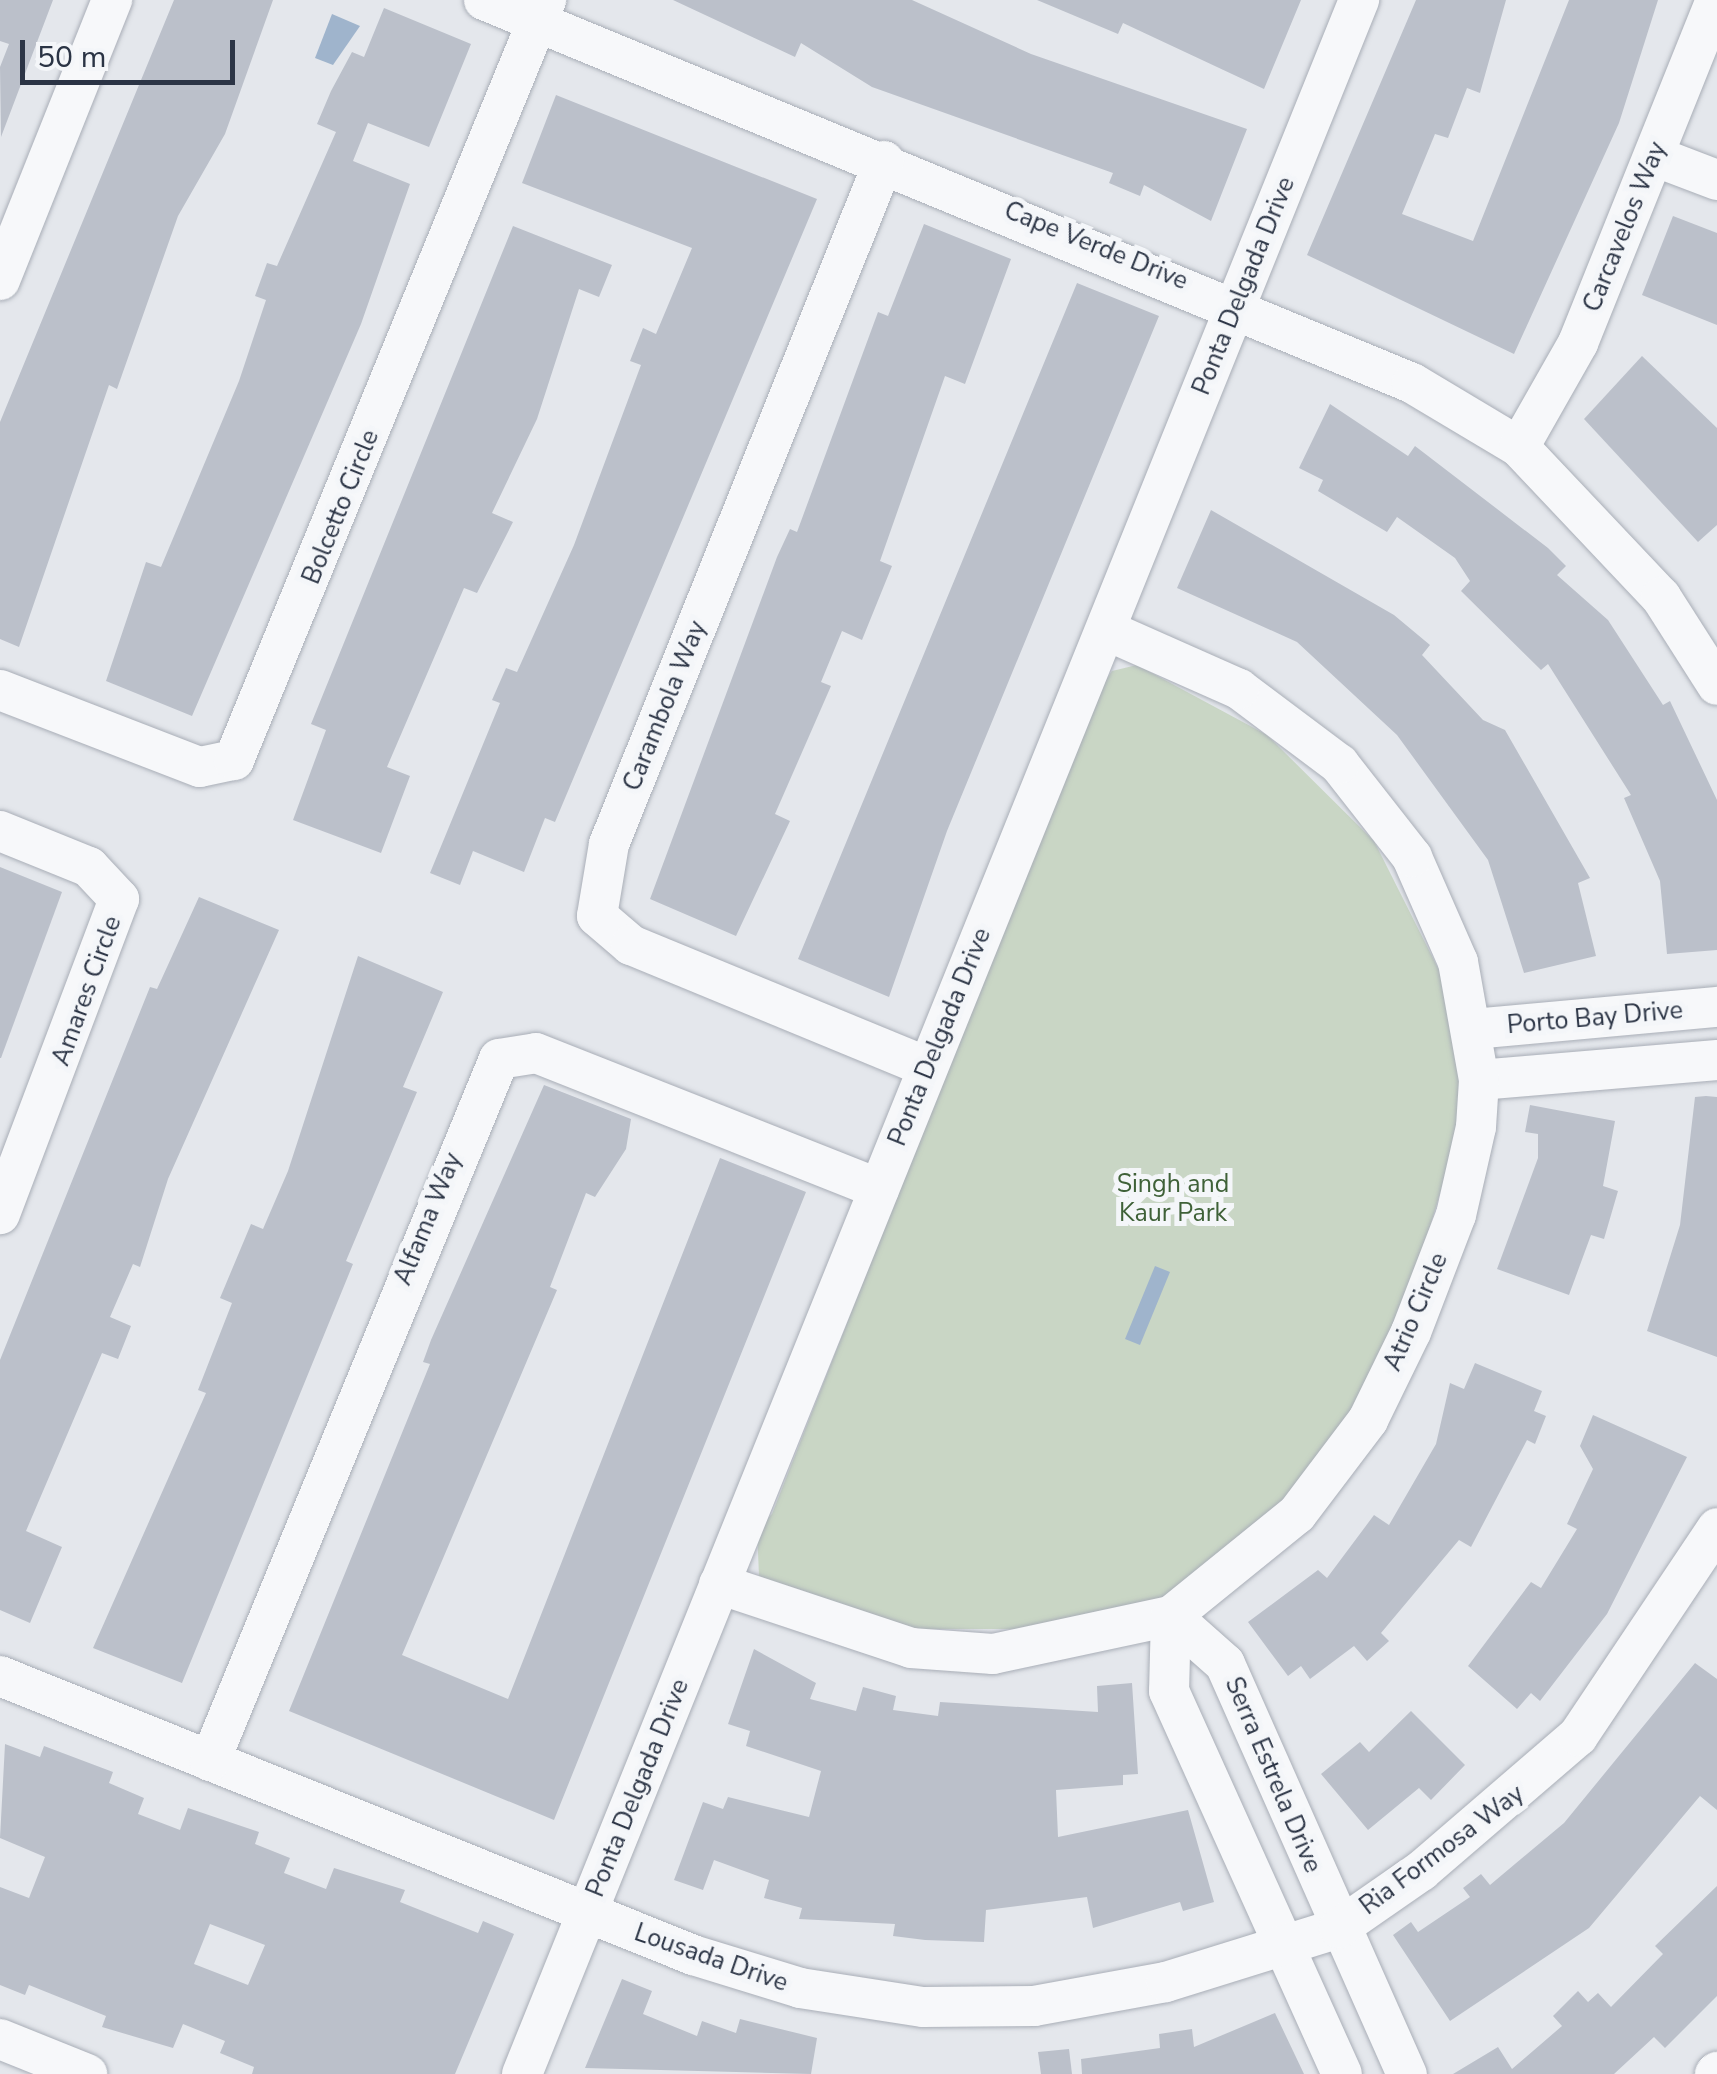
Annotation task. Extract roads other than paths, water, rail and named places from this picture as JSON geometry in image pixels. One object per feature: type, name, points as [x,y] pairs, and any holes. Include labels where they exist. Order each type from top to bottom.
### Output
[{"type":"street","points":[[0,280],[112,0]]},
{"type":"street","name":"Cape Verde Drive","points":[[484,0],[542,10],[884,160],[1237,304],[1412,383],[1519,447],[1661,598],[1717,685]]},
{"type":"street","name":"Ponta Delgada Drive","points":[[522,2074],[1358,0]]},
{"type":"street","name":"Carcavelos Way","points":[[1519,447],[1562,380],[1716,0]]},
{"type":"street","name":"Bolcetto Circle","points":[[0,690],[200,767],[234,760],[542,10]]},
{"type":"street","points":[[1654,156],[1717,180]]},
{"type":"street","name":"Carambola Way","points":[[884,160],[609,844],[596,916],[630,945],[927,1068]]},
{"type":"street","name":"Atrio Circle","points":[[720,1584],[911,1648],[977,1653],[1069,1645],[1170,1616],[1298,1514],[1368,1420],[1456,1215],[1479,1080],[1473,1028],[1458,962],[1412,857],[1339,764],[1239,688],[1106,630]]},
{"type":"street","name":"Amares Circle","points":[[0,831],[89,867],[111,880],[119,900],[0,1214]]},
{"type":"street","name":"Porto Bay Drive","points":[[1473,1028],[1717,1007]]},
{"type":"street","name":"Alfama Way","points":[[210,1761],[499,1059],[536,1053],[878,1189]]},
{"type":"street","name":"Porto Bay Drive","points":[[1479,1080],[1717,1060]]},
{"type":"street","name":"Ria Formosa Way","points":[[1339,1928],[1500,1812],[1578,1736],[1717,1528]]},
{"type":"street","points":[[1170,1616],[1169,1690],[1342,2074]]},
{"type":"street","name":"Serra Estrela Drive","points":[[1170,1616],[1224,1664],[1407,2074]]},
{"type":"street","name":"Lousada Drive","points":[[0,1676],[588,1914],[800,1988],[924,2007],[1034,2006],[1166,1982],[1339,1928]]},
{"type":"street","points":[[0,2039],[87,2074]]},
{"type":"water","points":[[332,14],[360,26],[333,65],[315,58]]},
{"type":"water","points":[[1155,1266],[1170,1272],[1140,1345],[1125,1339]]},
{"type":"park label","name":"Singh and Kaur Park","points":[[1173,1200]]}]
